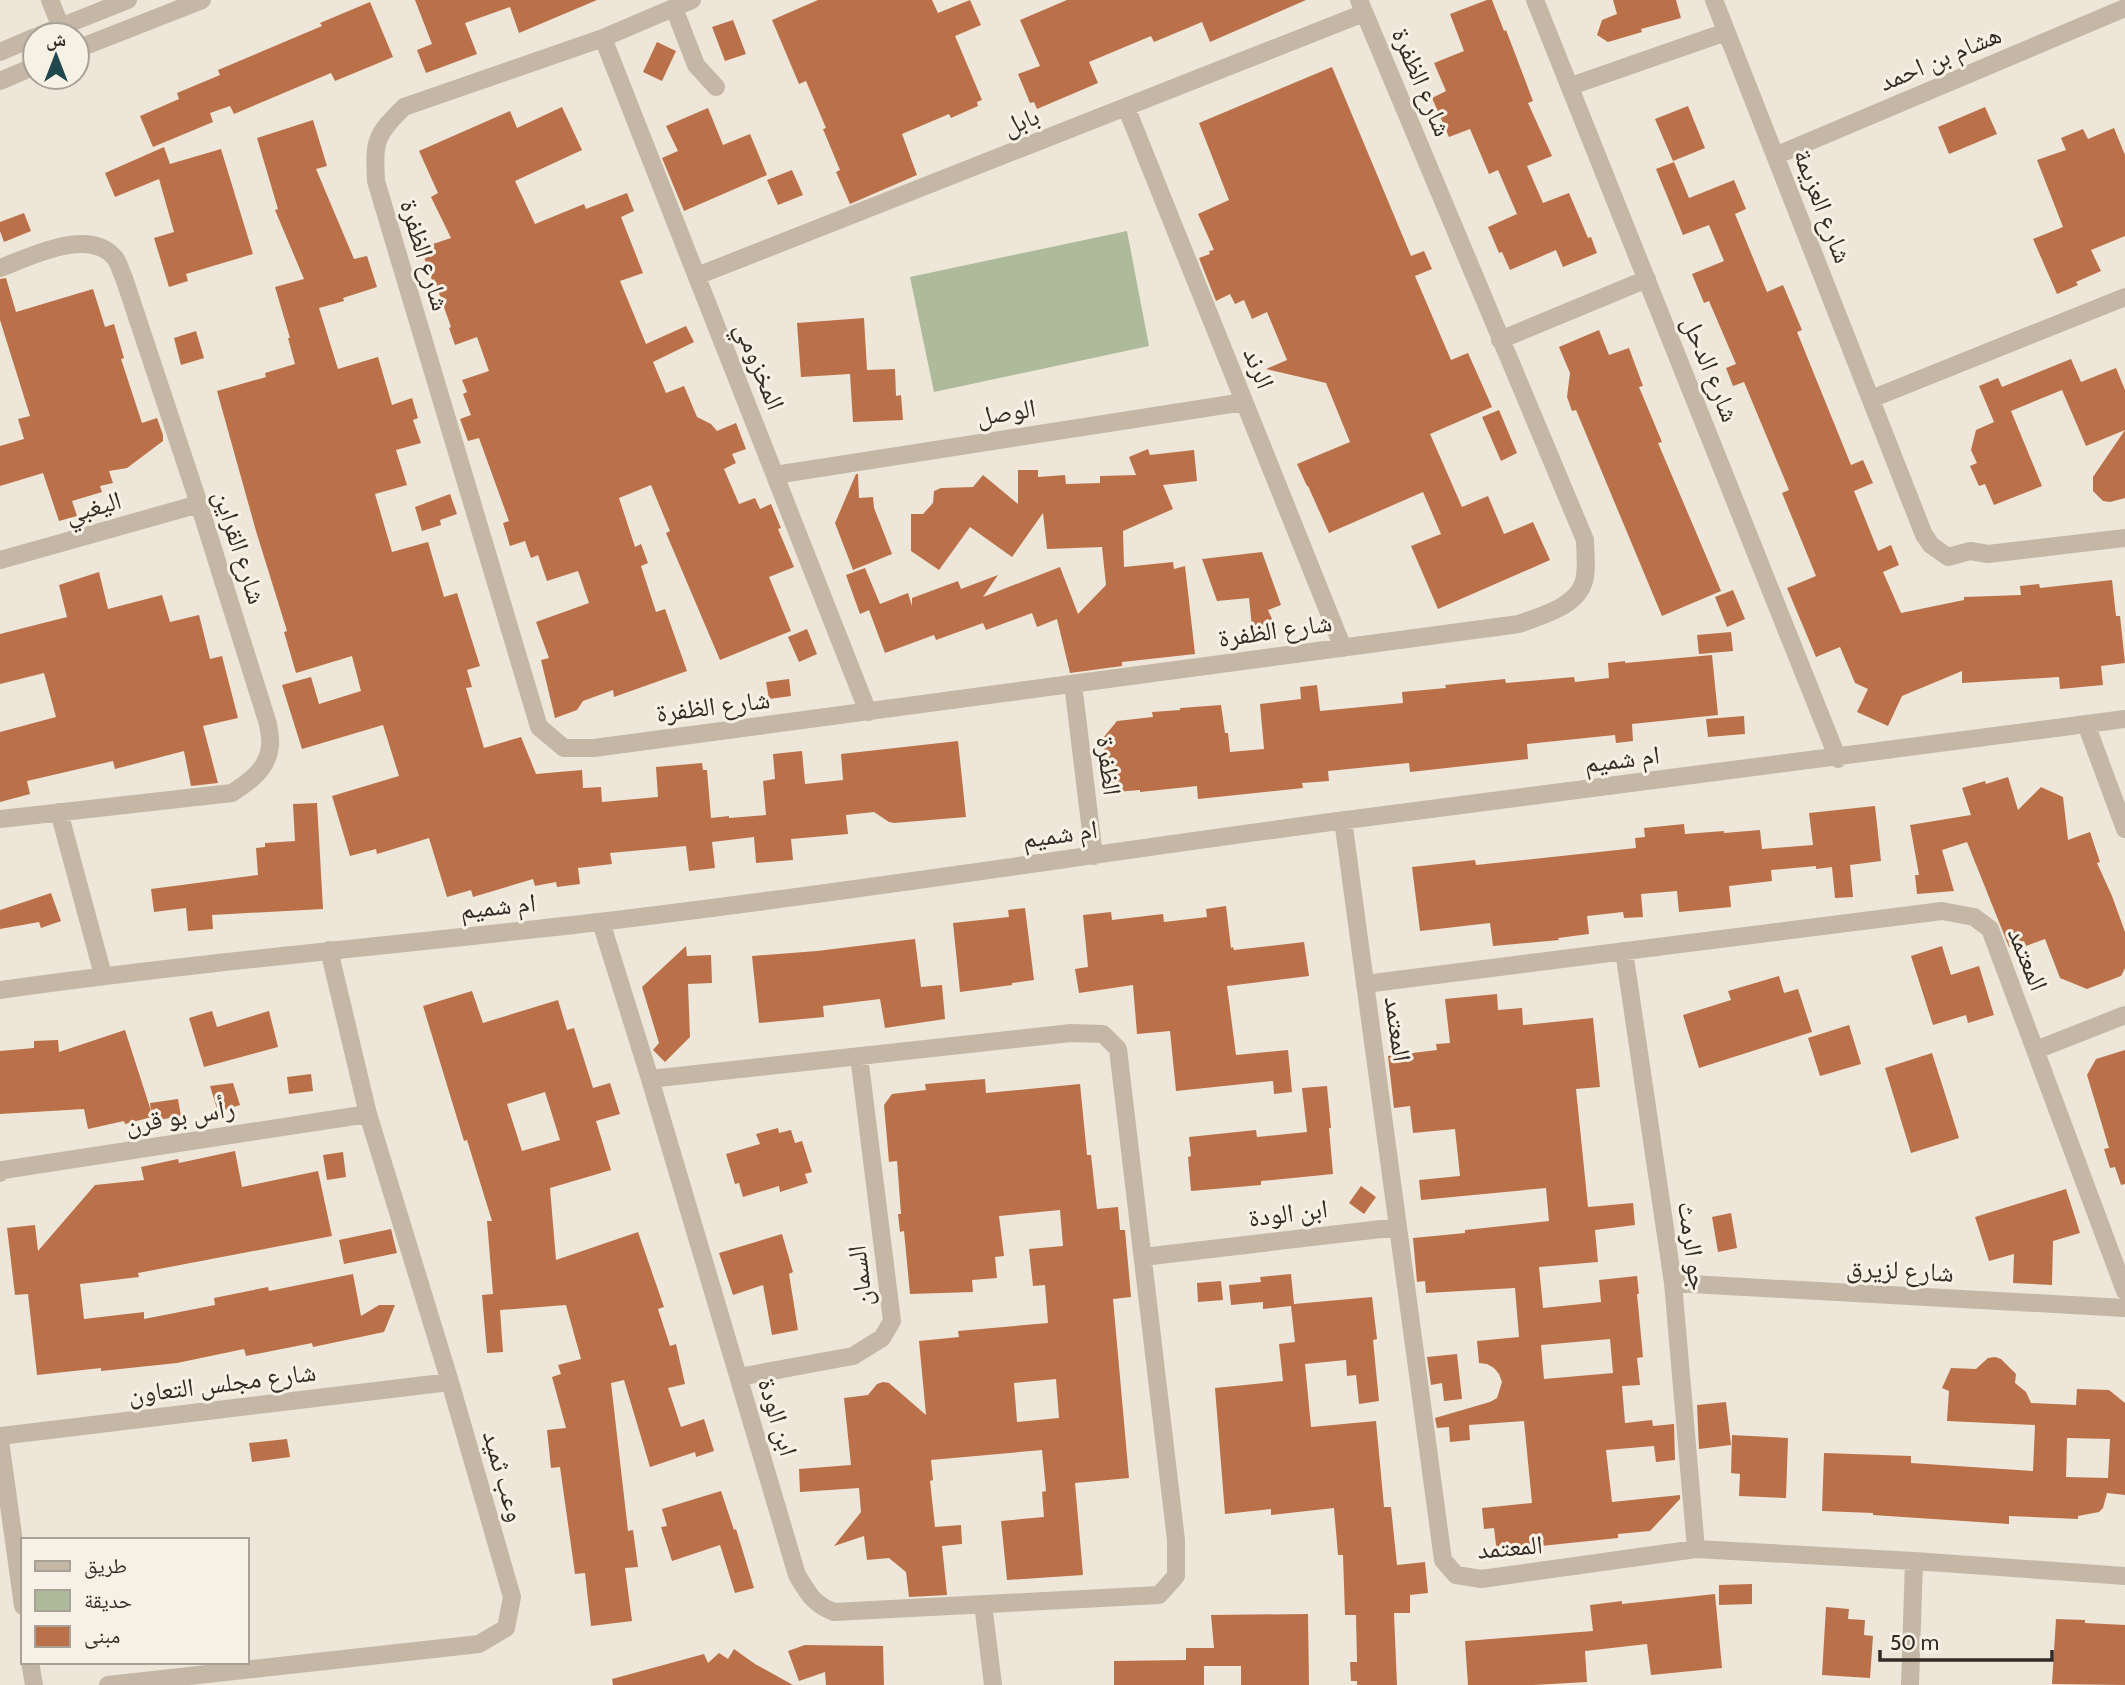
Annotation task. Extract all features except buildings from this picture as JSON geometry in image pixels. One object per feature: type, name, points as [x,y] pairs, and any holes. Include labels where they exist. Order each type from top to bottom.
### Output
[{"type":"street","points":[[50,0],[58,21]]},
{"type":"street","points":[[83,21],[128,0]]},
{"type":"street","points":[[91,44],[202,0]]},
{"type":"street","name":"شارع الظفرة","points":[[692,0],[603,38],[404,107],[383,128],[374,150],[376,181],[539,727],[564,748],[594,748],[1518,624],[1559,608],[1576,595],[1583,584],[1585,540],[1362,7]]},
{"type":"street","name":"شارع الدحل","points":[[1535,0],[1838,758]]},
{"type":"street","name":"شارع العزيمة","points":[[1714,0],[1924,535],[1931,545],[1948,557],[1970,551],[1988,554],[2125,538]]},
{"type":"street","name":"بابل","points":[[697,276],[1126,107],[1362,7]]},
{"type":"street","name":"هشام بن احمد","points":[[1775,156],[2113,7]]},
{"type":"street","points":[[674,8],[696,65],[716,87]]},
{"type":"street","points":[[1571,86],[1726,32]]},
{"type":"street","name":"المخزومي","points":[[603,38],[869,712]]},
{"type":"street","points":[[0,52],[21,43]]},
{"type":"street","points":[[0,81],[21,72]]},
{"type":"street","name":"الرند","points":[[1126,107],[1343,648]]},
{"type":"street","name":"شارع القراين","points":[[0,268],[64,245],[92,243],[114,257],[124,278],[200,504],[268,724],[271,748],[265,764],[251,781],[232,793],[0,819]]},
{"type":"street","points":[[1500,340],[1647,279]]},
{"type":"street","points":[[1871,399],[2125,297]]},
{"type":"street","name":"الوصل","points":[[775,475],[1244,401]]},
{"type":"street","name":"اليغبي","points":[[0,561],[200,504]]},
{"type":"street","name":"الظفرة","points":[[1073,684],[1094,856]]},
{"type":"street","name":"ام شميم","points":[[0,990],[103,975],[601,922],[1343,820],[2125,719]]},
{"type":"street","points":[[2086,724],[2125,828]]},
{"type":"street","points":[[59,812],[103,975]]},
{"type":"street","name":"المعتمد","points":[[1343,820],[1443,1560],[1456,1575],[1481,1579],[1696,1549],[2125,1576]]},
{"type":"street","name":"المعتمد","points":[[1365,984],[1942,911],[1974,917],[1990,929],[2125,1291]]},
{"type":"street","name":"ابن الودة","points":[[601,922],[797,1575],[810,1595],[820,1606],[834,1612],[1159,1595],[1176,1576],[1176,1540],[1118,1049],[1102,1034],[1071,1032],[650,1079]]},
{"type":"street","name":"وعب ثميد","points":[[108,1685],[479,1644],[506,1628],[512,1597],[368,1114],[329,950]]},
{"type":"street","name":"جو الرمث","points":[[1624,951],[1673,1283],[1696,1549]]},
{"type":"street","points":[[2036,1050],[2125,1015]]},
{"type":"street","name":"السمان","points":[[738,1377],[853,1356],[882,1338],[892,1321],[859,1056]]},
{"type":"street","name":"رأس بو قرن","points":[[0,1173],[368,1114]]},
{"type":"street","name":"ابن الودة","points":[[1143,1257],[1398,1227]]},
{"type":"street","name":"شارع لزيرق","points":[[1673,1283],[2125,1308]]},
{"type":"street","name":"شارع مجلس التعاون","points":[[0,1436],[450,1382]]},
{"type":"street","points":[[0,1441],[21,1592]]},
{"type":"street","points":[[1910,1685],[1913,1561]]},
{"type":"street","points":[[983,1604],[993,1685]]},
{"type":"street","points":[[30,1664],[34,1685]]},
{"type":"green space","points":[[1127,231],[1149,346],[934,392],[910,277]]}]
